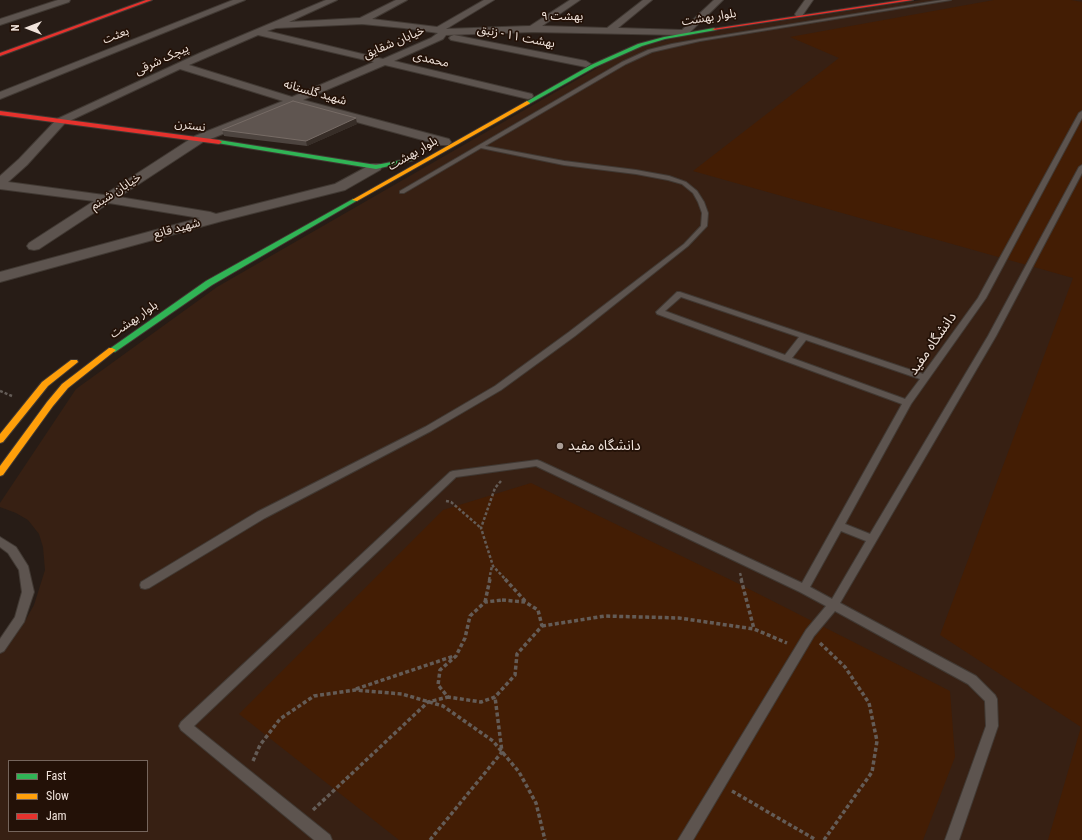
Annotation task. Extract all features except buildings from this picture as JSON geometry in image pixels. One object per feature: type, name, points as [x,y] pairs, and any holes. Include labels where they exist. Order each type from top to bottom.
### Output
[{"type":"street","points":[[0,22],[66,0]]},
{"type":"street","points":[[0,55],[150,0]]},
{"type":"street","name":"بعثت","points":[[0,96],[241,0]]},
{"type":"street","points":[[276,25],[333,0]]},
{"type":"street","points":[[362,21],[403,0]]},
{"type":"street","points":[[440,33],[490,0]]},
{"type":"street","points":[[532,29],[576,0]]},
{"type":"street","points":[[610,30],[648,0]]},
{"type":"street","points":[[683,31],[719,0]]},
{"type":"street","points":[[799,14],[809,0]]},
{"type":"street","name":"بلوار بهشت","points":[[197,280],[586,64],[632,44],[683,31],[896,0]]},
{"type":"street","name":"بلوار بهشت","points":[[0,473],[50,404],[65,386],[139,330],[209,283],[593,66],[640,45],[676,35],[911,0]]},
{"type":"street","name":"خیابان شقایق","points":[[276,25],[312,22],[362,21],[440,33]]},
{"type":"street","name":"پیچک شرقی","points":[[61,121],[180,66],[276,25]]},
{"type":"street","name":"بهشت ۹","points":[[440,33],[467,30],[532,29],[683,31]]},
{"type":"street","name":"محمدی","points":[[258,32],[528,96]]},
{"type":"street","name":"خیابان شقایق","points":[[199,139],[293,101],[434,40],[440,33]]},
{"type":"street","name":"بهشت ۱۱ - زنبق","points":[[440,33],[586,64]]},
{"type":"street","name":"شهید گلستانه","points":[[180,66],[293,101],[445,142]]},
{"type":"street","name":"نسترن","points":[[0,113],[199,139],[376,167],[412,160]]},
{"type":"street","points":[[0,184],[23,162],[61,121]]},
{"type":"street","name":"خیابان شبنم","points":[[34,246],[199,139]]},
{"type":"street","name":"شهید قانع","points":[[0,277],[217,218],[340,187],[376,167]]},
{"type":"street","points":[[0,184],[106,199],[217,218]]},
{"type":"street","points":[[339,202],[340,187]]},
{"type":"street","points":[[0,440],[45,384],[80,358]]},
{"type":"lane","points":[[402,192],[482,147],[624,63],[650,51],[672,44],[949,0]]},
{"type":"lane","name":"دانشگاه مفید","points":[[804,589],[907,403],[982,298],[1082,113]]},
{"type":"lane","points":[[145,585],[261,515],[428,430],[498,388],[572,334],[686,246],[704,226],[704,213],[701,202],[695,192],[684,183],[668,178],[636,172],[564,163],[482,147]]},
{"type":"lane","points":[[685,840],[801,648],[810,634],[833,606],[992,336],[1082,167]]},
{"type":"lane","points":[[907,403],[660,312],[680,294],[926,378]]},
{"type":"lane","points":[[786,359],[804,337]]},
{"type":"lane","points":[[325,840],[185,726],[453,474],[537,463],[804,589],[972,680],[991,699],[992,726],[952,840]]},
{"type":"lane","points":[[839,526],[872,539]]},
{"type":"lane","points":[[0,541],[12,550],[24,569],[28,592],[20,619],[0,648]]},
{"type":"path","points":[[481,528],[495,488],[513,466]]},
{"type":"path","points":[[428,498],[451,502],[481,528],[492,566],[525,602],[538,610],[542,626]]},
{"type":"path","points":[[736,557],[754,629]]},
{"type":"path","points":[[448,697],[438,685],[440,670],[456,656],[465,638],[470,616],[485,602],[492,566]]},
{"type":"path","points":[[485,602],[502,600],[525,602]]},
{"type":"path","points":[[301,821],[428,702],[448,697],[481,702],[495,697],[514,675],[517,654],[542,626],[605,616],[679,618],[754,629],[801,648]]},
{"type":"path","points":[[810,634],[845,667],[869,704],[877,741],[872,772],[824,840]]},
{"type":"path","points":[[246,775],[260,745],[280,719],[314,696],[355,690],[456,656]]},
{"type":"path","points":[[355,690],[402,694],[443,706],[493,741],[519,772],[536,803],[545,840]]},
{"type":"path","points":[[430,840],[502,752],[495,697]]},
{"type":"path","points":[[719,784],[816,840]]},
{"type":"shaded area","name":"دانشگاه مفید","points":[[921,0],[1082,0],[1082,840],[0,840],[0,654],[25,621],[34,605],[45,570],[43,547],[39,534],[28,520],[16,513],[0,507],[0,503],[76,389],[217,287],[606,63],[640,47],[683,36]]},
{"type":"shaded area","points":[[994,0],[1071,0],[1082,2],[1082,840],[1048,840],[1081,727],[940,635],[1073,278],[693,171],[839,58],[790,37]]},
{"type":"shaded area","points":[[531,483],[737,583],[950,691],[955,757],[923,840],[399,840],[239,714],[443,510]]},
{"type":"traffic: fast","points":[[527,103],[593,66],[640,45],[664,38],[714,29]]},
{"type":"traffic: fast","points":[[219,142],[376,167],[412,160]]},
{"type":"traffic: fast","points":[[112,350],[209,283],[355,200]]},
{"type":"traffic: slow","points":[[355,200],[527,103]]},
{"type":"traffic: slow","points":[[0,473],[50,404],[65,386],[112,350]]},
{"type":"traffic: slow","points":[[0,440],[45,384],[74,362]]},
{"type":"traffic: jam","points":[[0,55],[150,0]]},
{"type":"traffic: jam","points":[[714,29],[911,0]]},
{"type":"traffic: jam","points":[[0,113],[219,142]]},
{"type":"place","name":"دانشگاه مفید","points":[[560,446]]}]
